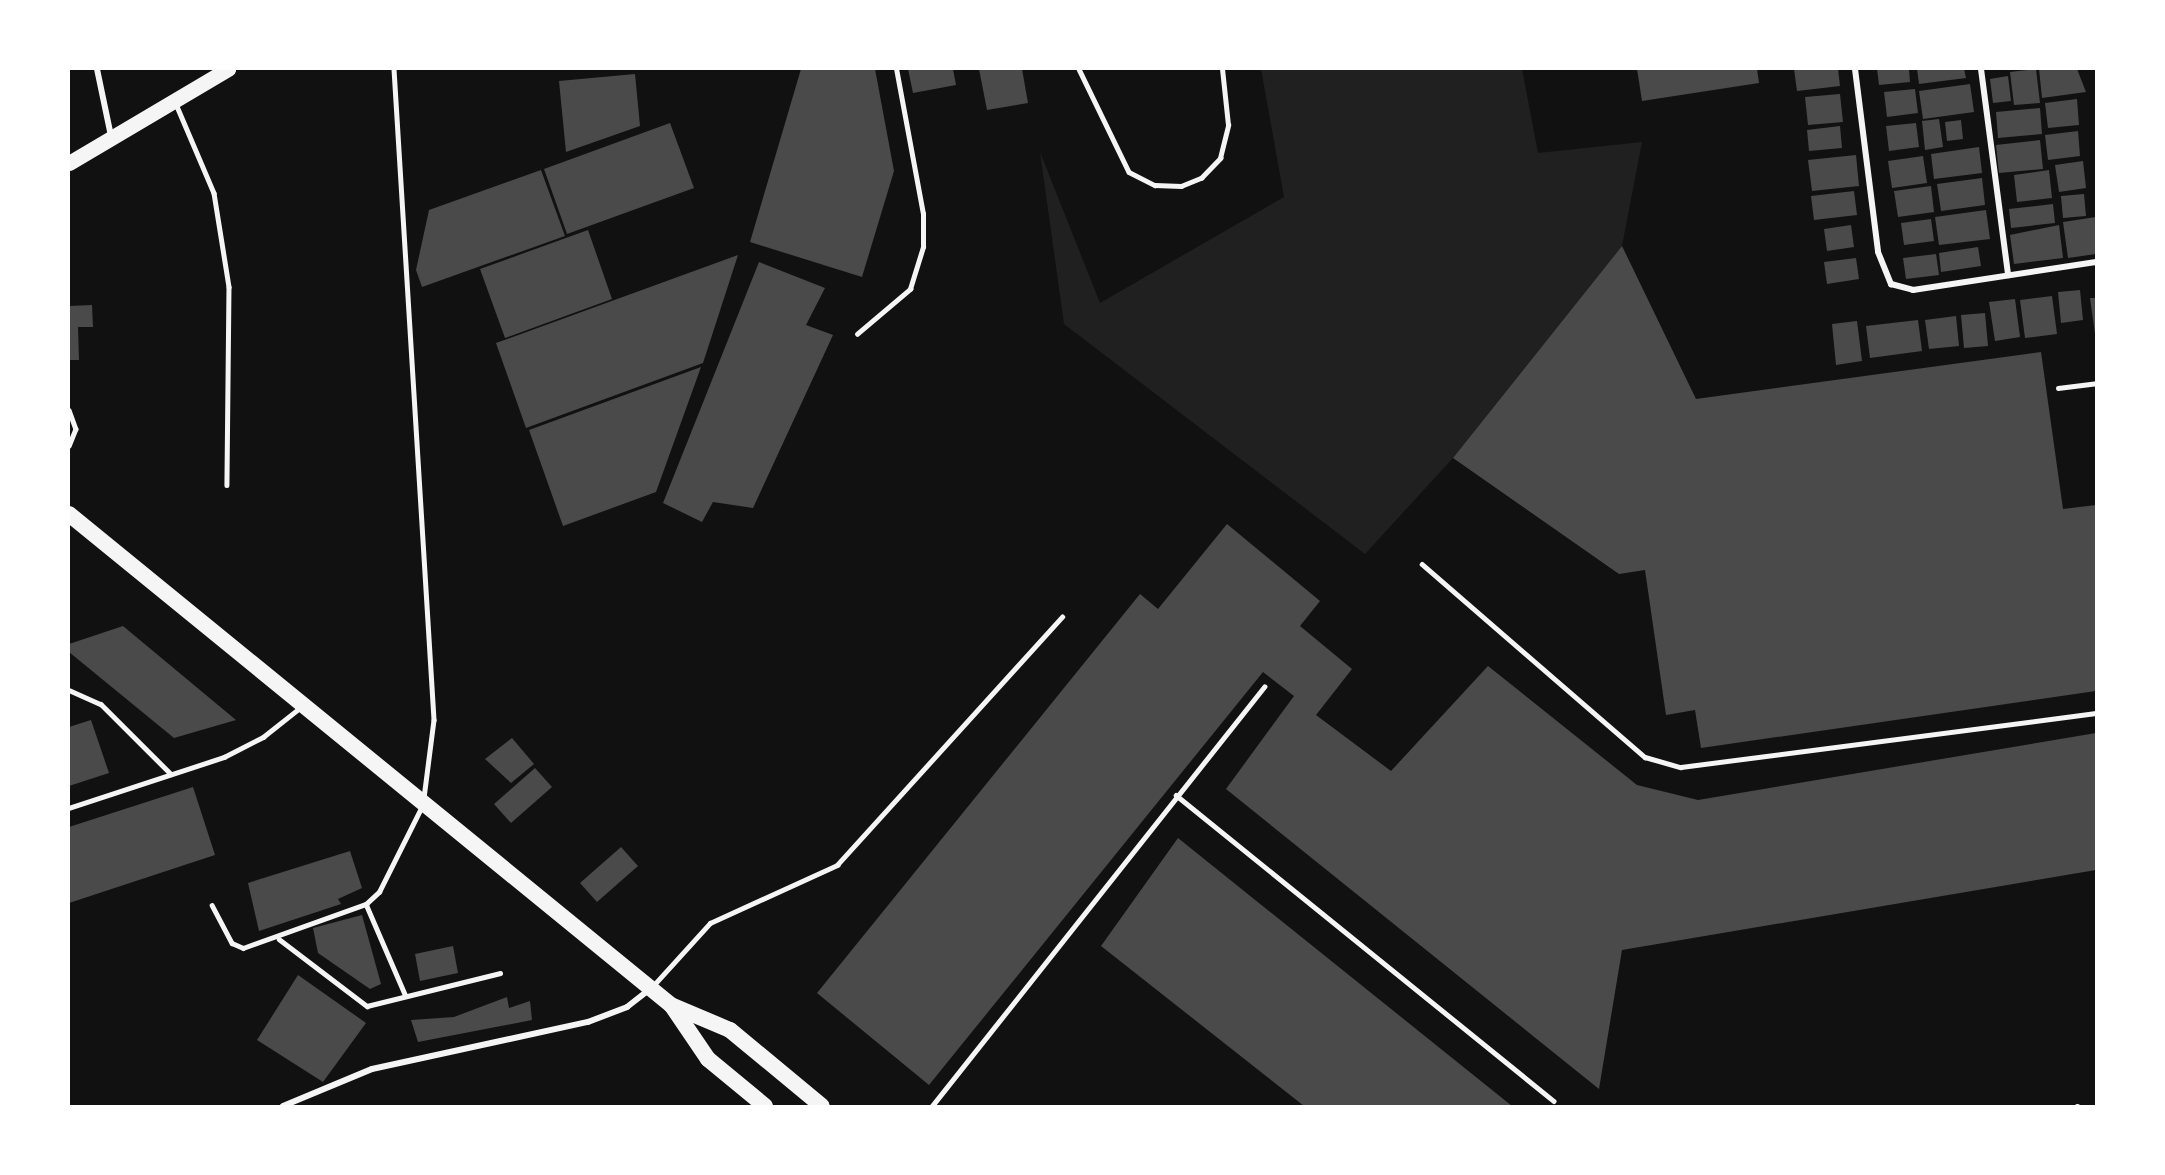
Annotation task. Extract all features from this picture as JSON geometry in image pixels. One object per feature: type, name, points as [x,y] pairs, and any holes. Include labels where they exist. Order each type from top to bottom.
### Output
[{"type":"highway","points":[[69,514],[671,1005],[730,1030],[822,1106]]},
{"type":"highway","points":[[671,1005],[708,1059],[765,1106]]},
{"type":"main road","points":[[69,163],[228,69]]},
{"type":"street","points":[[98,69],[111,137]]},
{"type":"street","points":[[1856,69],[1878,252],[1891,284],[1913,290],[2096,262]]},
{"type":"street","points":[[1982,69],[2008,275]]},
{"type":"street","points":[[283,1106],[372,1069],[588,1022],[627,1007],[651,989]]},
{"type":"lane","points":[[212,905],[231,943],[255,947],[366,904],[379,892],[423,804],[434,720],[394,69]]},
{"type":"lane","points":[[857,334],[910,289],[923,247],[923,214],[896,69]]},
{"type":"lane","points":[[1079,69],[1129,172],[1155,185],[1181,186],[1201,178],[1220,159],[1228,125],[1222,69]]},
{"type":"lane","points":[[173,100],[201,155],[224,252],[229,287],[227,485]]},
{"type":"lane","points":[[2058,388],[2096,382]]},
{"type":"lane","points":[[69,410],[76,429],[69,446]]},
{"type":"lane","points":[[1422,564],[1645,757],[1680,767],[2096,713]]},
{"type":"lane","points":[[651,989],[710,923],[837,865],[1062,617]]},
{"type":"lane","points":[[932,1106],[1176,795],[1264,687]]},
{"type":"lane","points":[[69,690],[101,704],[171,774]]},
{"type":"lane","points":[[69,808],[245,748],[303,706]]},
{"type":"lane","points":[[1176,795],[1554,1101]]},
{"type":"lane","points":[[366,904],[405,994]]},
{"type":"lane","points":[[279,939],[367,1006],[405,994],[500,973]]},
{"type":"shaded area","points":[[1261,69],[1522,69],[1538,153],[1642,142],[1622,246],[1453,458],[1365,554],[1064,324],[1040,152],[1100,303],[1284,197]]},
{"type":"building","points":[[801,69],[875,69],[894,171],[862,277],[750,242]]},
{"type":"building","points":[[908,69],[953,69],[956,85],[913,93]]},
{"type":"building","points":[[979,69],[1022,69],[1028,103],[987,110]]},
{"type":"building","points":[[1637,69],[1757,69],[1759,83],[1642,101]]},
{"type":"building","points":[[1794,69],[1838,69],[1840,86],[1797,91]]},
{"type":"building","points":[[1877,69],[1909,69],[1910,82],[1879,85]]},
{"type":"building","points":[[1917,69],[1964,69],[1966,78],[1919,84]]},
{"type":"building","points":[[2036,69],[2040,103],[2014,105],[2010,72]]},
{"type":"building","points":[[2039,69],[2077,69],[2086,92],[2042,98]]},
{"type":"building","points":[[635,74],[640,126],[566,152],[559,81]]},
{"type":"building","points":[[2008,76],[2011,101],[1993,103],[1990,79]]},
{"type":"building","points":[[1970,84],[1974,112],[1923,119],[1919,91]]},
{"type":"building","points":[[1915,89],[1918,113],[1887,117],[1884,92]]},
{"type":"building","points":[[1840,94],[1843,122],[1808,125],[1805,97]]},
{"type":"building","points":[[2077,99],[2079,125],[2048,128],[2045,103]]},
{"type":"building","points":[[2040,108],[2042,134],[1998,138],[1996,112]]},
{"type":"building","points":[[1939,119],[1943,147],[1925,150],[1922,121]]},
{"type":"building","points":[[1961,120],[1963,139],[1947,141],[1945,122]]},
{"type":"building","points":[[670,123],[694,188],[567,234],[544,169]]},
{"type":"building","points":[[1916,123],[1919,147],[1889,151],[1886,126]]},
{"type":"building","points":[[1840,126],[1842,148],[1809,151],[1807,130]]},
{"type":"building","points":[[2078,131],[2080,156],[2048,160],[2045,135]]},
{"type":"building","points":[[2040,140],[2043,169],[1999,173],[1996,145]]},
{"type":"building","points":[[1979,147],[1982,173],[1934,179],[1931,154]]},
{"type":"building","points":[[1856,155],[1859,186],[1812,191],[1808,160]]},
{"type":"building","points":[[1923,156],[1927,183],[1892,188],[1888,161]]},
{"type":"building","points":[[2083,161],[2086,188],[2059,192],[2055,165]]},
{"type":"building","points":[[541,170],[565,236],[422,287],[416,270],[429,210]]},
{"type":"building","points":[[2049,170],[2052,198],[2017,202],[2014,175]]},
{"type":"building","points":[[1982,178],[1985,205],[1941,211],[1937,184]]},
{"type":"building","points":[[1931,186],[1934,212],[1898,217],[1894,191]]},
{"type":"building","points":[[1854,191],[1857,215],[1814,220],[1811,196]]},
{"type":"building","points":[[2084,194],[2086,216],[2063,218],[2061,196]]},
{"type":"building","points":[[2053,204],[2055,223],[2011,228],[2009,209]]},
{"type":"building","points":[[1986,210],[1990,239],[1939,245],[1935,217]]},
{"type":"building","points":[[2096,217],[2096,254],[2068,258],[2063,222]]},
{"type":"building","points":[[1931,219],[1934,241],[1904,245],[1901,223]]},
{"type":"building","points":[[1851,225],[1854,247],[1827,251],[1824,229]]},
{"type":"building","points":[[2059,225],[2063,258],[2014,264],[2010,235]]},
{"type":"building","points":[[588,230],[612,299],[505,338],[480,269]]},
{"type":"building","points":[[1622,246],[1696,399],[2041,352],[2063,509],[2096,505],[2096,691],[1701,748],[1695,710],[1666,715],[1645,570],[1619,574],[1453,458]]},
{"type":"building","points":[[1978,247],[1981,266],[1941,272],[1939,253]]},
{"type":"building","points":[[1936,254],[1939,275],[1906,279],[1903,258]]},
{"type":"building","points":[[738,255],[703,363],[526,428],[496,343]]},
{"type":"building","points":[[1856,258],[1859,279],[1827,284],[1824,262]]},
{"type":"building","points":[[759,262],[825,288],[806,325],[833,335],[753,508],[713,502],[702,522],[663,503]]},
{"type":"building","points":[[2080,290],[2083,320],[2061,323],[2058,292]]},
{"type":"building","points":[[2052,296],[2057,334],[2025,338],[2020,300]]},
{"type":"building","points":[[2090,298],[2096,298],[2095,334]]},
{"type":"building","points":[[2015,299],[2020,337],[1995,341],[1989,302]]},
{"type":"building","points":[[92,305],[93,327],[78,327],[79,360],[69,360],[69,306]]},
{"type":"building","points":[[1985,313],[1988,346],[1964,348],[1961,315]]},
{"type":"building","points":[[1956,316],[1959,346],[1929,349],[1925,320]]},
{"type":"building","points":[[1918,320],[1922,351],[1870,358],[1866,326]]},
{"type":"building","points":[[1857,321],[1862,361],[1836,365],[1832,324]]},
{"type":"building","points":[[701,367],[656,492],[563,526],[529,430]]},
{"type":"building","points":[[1227,524],[1320,601],[1300,626],[1352,669],[1316,715],[1391,771],[1488,666],[1637,785],[1698,800],[2096,733],[2096,870],[1622,950],[1599,1089],[1226,789],[1294,696],[1263,672],[929,1085],[817,993],[1140,594],[1158,609]]},
{"type":"building","points":[[123,626],[236,720],[174,738],[69,652],[69,644]]},
{"type":"building","points":[[91,720],[109,773],[69,786],[69,727]]},
{"type":"building","points":[[512,738],[534,764],[511,783],[485,759]]},
{"type":"building","points":[[535,768],[552,787],[511,823],[494,804]]},
{"type":"building","points":[[193,787],[215,855],[69,903],[69,827]]},
{"type":"building","points":[[1178,838],[1512,1106],[1304,1106],[1101,946]]},
{"type":"building","points":[[621,847],[638,866],[597,902],[580,883]]},
{"type":"building","points":[[350,851],[362,888],[338,899],[341,904],[259,931],[248,883]]},
{"type":"building","points":[[362,915],[381,984],[370,989],[318,953],[313,928]]},
{"type":"building","points":[[453,946],[458,973],[420,981],[415,954]]},
{"type":"building","points":[[298,975],[366,1023],[323,1082],[257,1040]]},
{"type":"building","points":[[507,997],[509,1008],[530,1001],[532,1020],[418,1042],[411,1020],[454,1017]]}]
